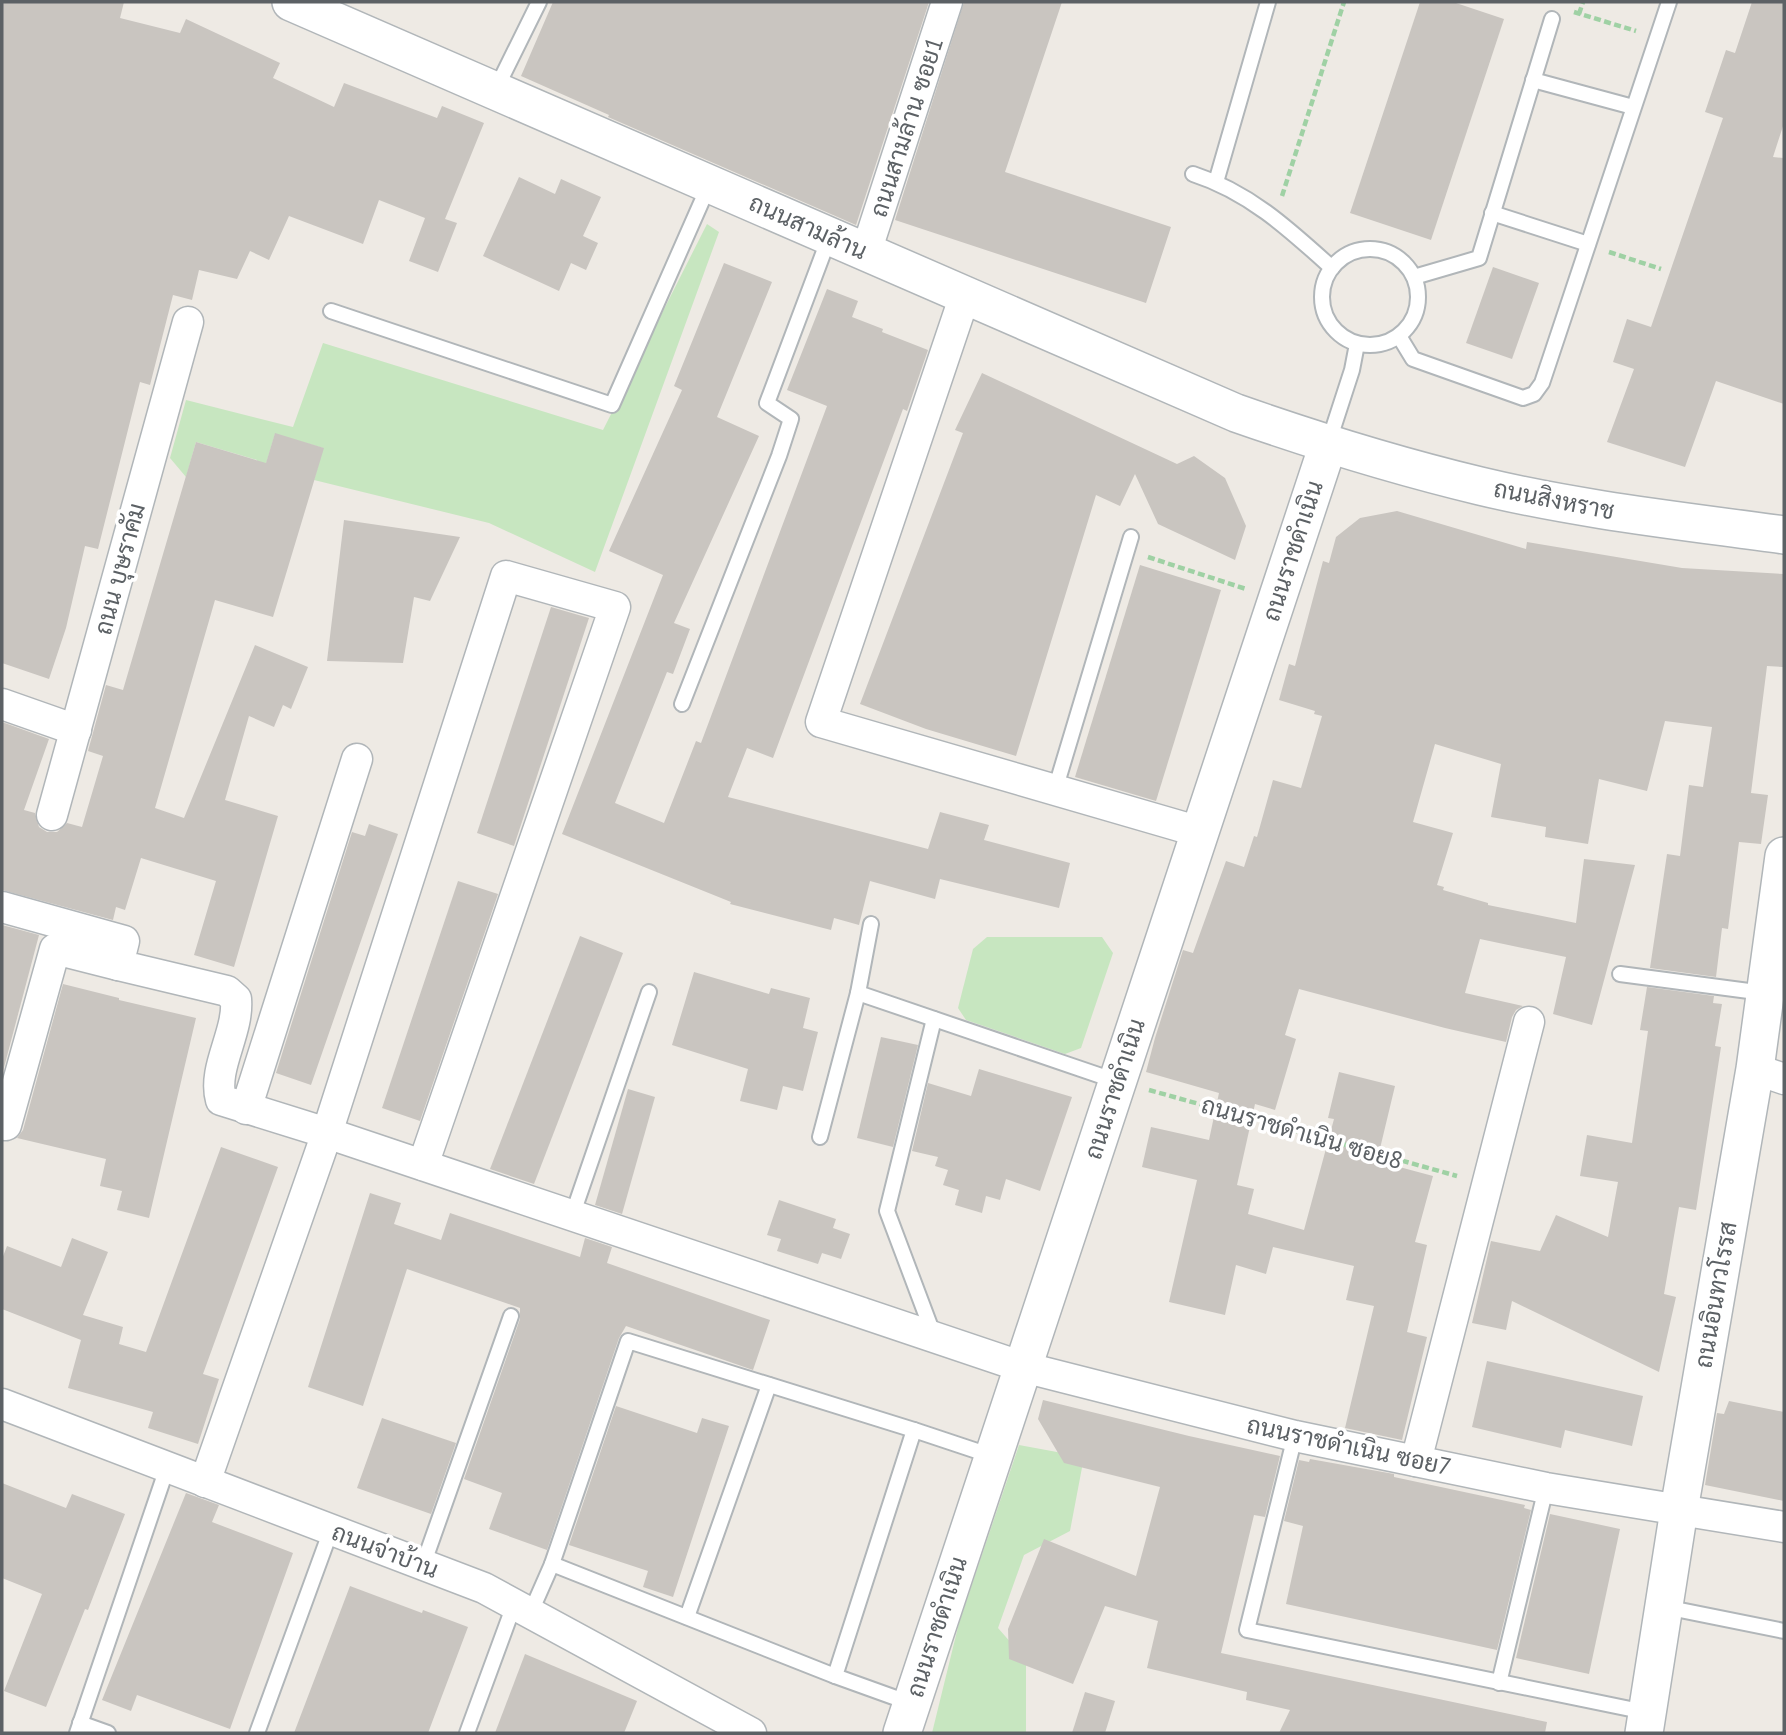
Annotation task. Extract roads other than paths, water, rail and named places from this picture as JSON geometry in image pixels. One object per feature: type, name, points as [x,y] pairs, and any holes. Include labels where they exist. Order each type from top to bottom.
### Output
[{"type":"street","name":"ถนนสามล้าน","points":[[291,2],[1236,413],[1328,445]]},
{"type":"street","name":"ถนนสามล้าน ซอย1","points":[[866,252],[947,2]]},
{"type":"street","points":[[965,295],[821,722],[1199,832]]},
{"type":"street","name":"ถนน บุษราคัม","points":[[52,815],[188,322]]},
{"type":"street","name":"ถนนสิงหราช","points":[[1328,445],[1482,486],[1602,510],[1779,532]]},
{"type":"street","name":"ถนนราชดำเนิน","points":[[906,1718],[1328,445]]},
{"type":"street","points":[[205,1482],[327,1133],[506,576],[615,607],[423,1165]]},
{"type":"street","points":[[2,704],[76,730]]},
{"type":"street","points":[[246,1109],[358,759]]},
{"type":"street","name":"ถนนอินทวโรรส","points":[[1645,1723],[1679,1510],[1770,1074],[1765,993],[1784,856]]},
{"type":"street","points":[[2,907],[124,941],[118,965],[55,949],[6,1125]]},
{"type":"street","name":"ถนนราชดำเนิน ซอย7","points":[[118,965],[227,991],[236,999],[237,1014],[217,1088],[221,1100],[246,1109],[327,1133],[1023,1367],[1295,1436],[1546,1488],[1784,1527]]},
{"type":"street","points":[[1416,1461],[1530,1022]]},
{"type":"street","name":"ถนนจ่าบ้าน","points":[[2,1404],[484,1588],[751,1733]]},
{"type":"lane","points":[[495,90],[539,2]]},
{"type":"lane","points":[[1216,182],[1268,2]]},
{"type":"lane","points":[[1399,336],[1413,359],[1523,398],[1534,394],[1542,383],[1669,2]]},
{"type":"lane","points":[[1414,277],[1479,258],[1552,19]]},
{"type":"lane","points":[[1533,80],[1633,107]]},
{"type":"lane","points":[[1193,174],[1216,182],[1275,217],[1332,268]]},
{"type":"lane","points":[[331,311],[612,405],[709,184]]},
{"type":"lane","points":[[1492,213],[1588,244]]},
{"type":"lane","points":[[682,704],[791,419],[768,403],[830,236]]},
{"type":"lane","points":[[1376,249],[1392,254],[1405,263],[1414,277],[1419,293],[1417,309],[1410,324],[1399,336],[1386,343],[1357,344],[1342,337],[1331,326],[1324,312],[1322,297],[1325,281],[1332,268],[1344,256],[1360,250],[1376,249]]},
{"type":"lane","points":[[1328,445],[1352,370],[1357,344]]},
{"type":"lane","points":[[1055,790],[1129,543]]},
{"type":"lane","points":[[820,1137],[859,993],[871,925]]},
{"type":"lane","points":[[1620,974],[1765,993]]},
{"type":"lane","points":[[572,1216],[649,992]]},
{"type":"lane","points":[[859,993],[1117,1082]]},
{"type":"lane","points":[[934,1019],[887,1211],[934,1338]]},
{"type":"lane","points":[[423,1565],[511,1316]]},
{"type":"lane","points":[[467,1733],[522,1609],[552,1564],[628,1340],[993,1457]]},
{"type":"lane","points":[[687,1618],[769,1385]]},
{"type":"lane","points":[[835,1676],[914,1430]]},
{"type":"lane","points":[[1295,1436],[1247,1630],[1499,1683],[1645,1723]]},
{"type":"lane","points":[[108,1733],[79,1728],[167,1468]]},
{"type":"lane","points":[[1499,1683],[1546,1488]]},
{"type":"lane","points":[[257,1733],[331,1530]]},
{"type":"lane","points":[[552,1564],[835,1676],[906,1718]]},
{"type":"lane","points":[[1664,1607],[1784,1631]]}]
